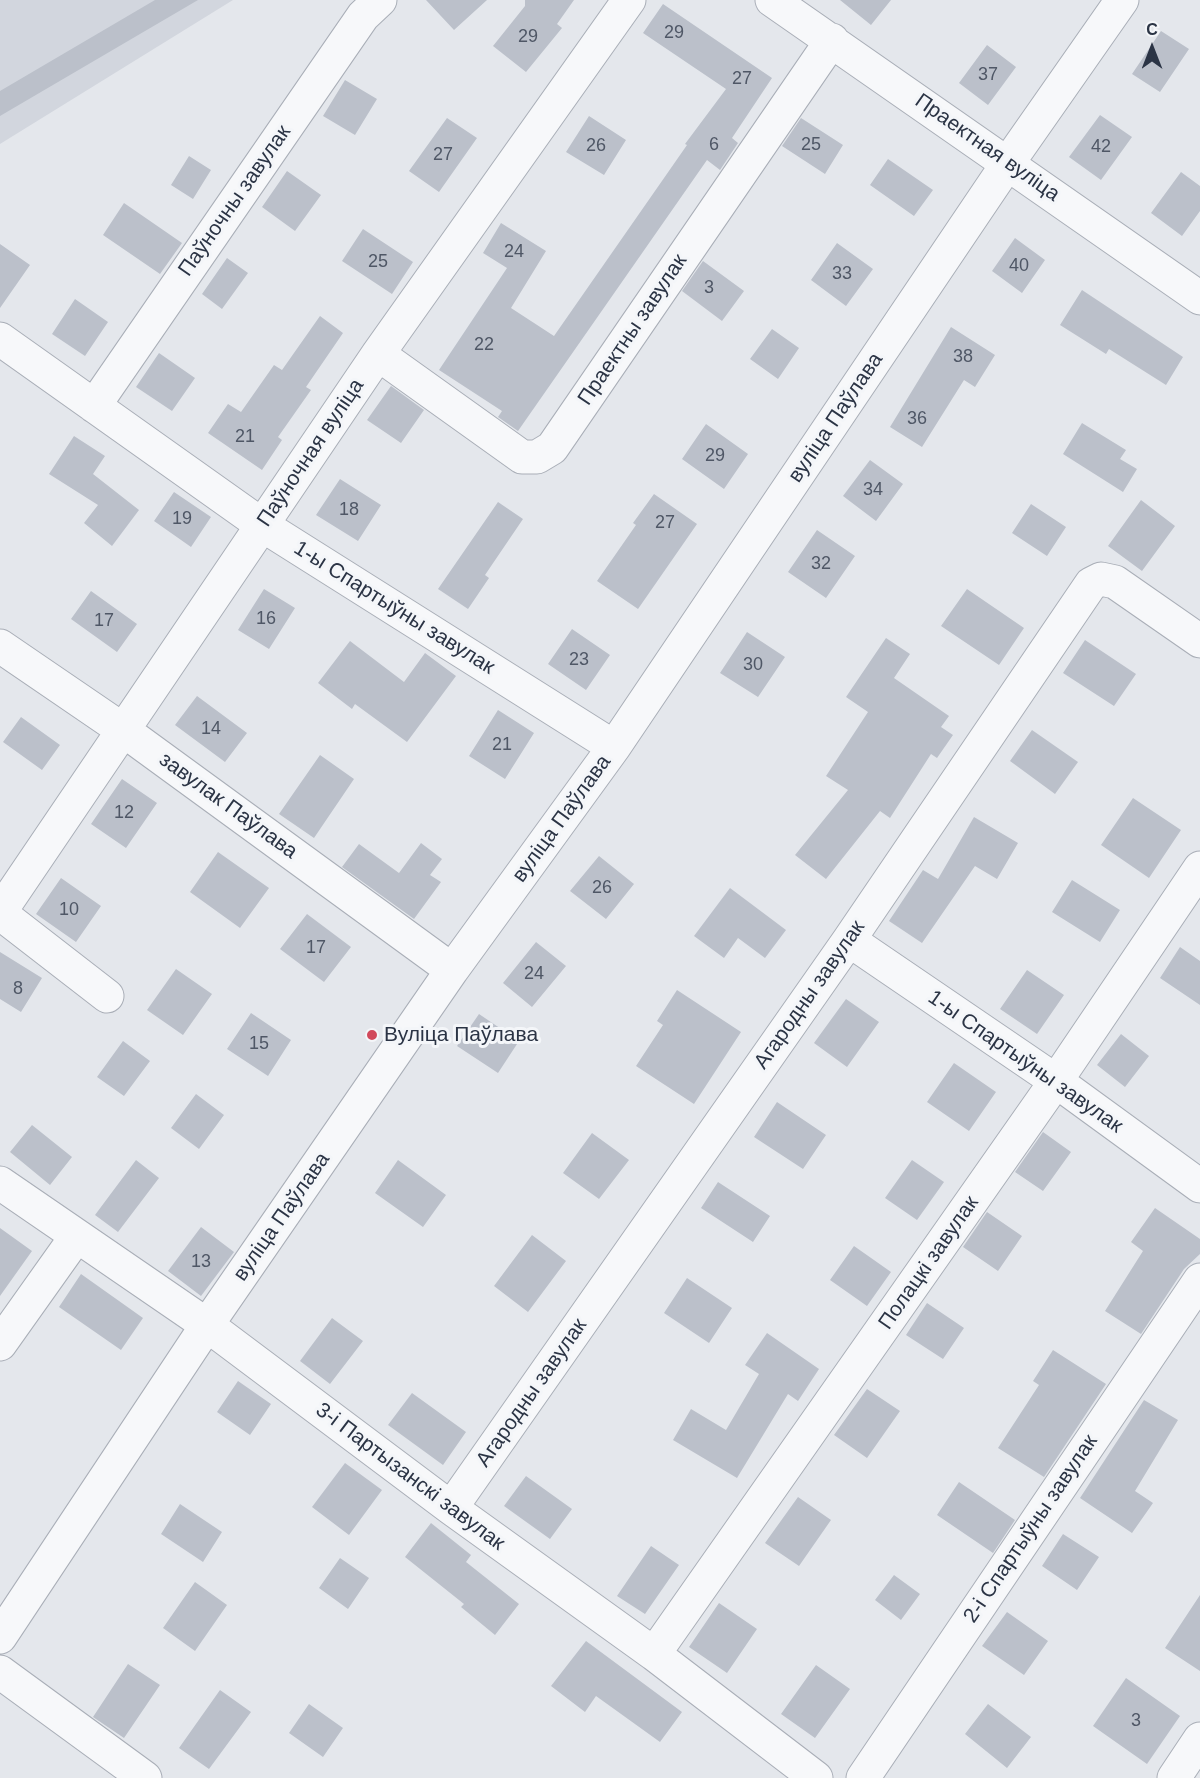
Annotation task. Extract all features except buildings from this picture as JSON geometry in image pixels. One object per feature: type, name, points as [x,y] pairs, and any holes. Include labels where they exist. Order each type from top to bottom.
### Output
[{"type":"street","name":"Паўночны завулак","points":[[94,406],[363,16],[380,0]]},
{"type":"street","name":"Паўночная вуліца","points":[[0,912],[378,354],[629,0]]},
{"type":"street","name":"Праектная вуліца","points":[[772,0],[1200,298]]},
{"type":"street","name":"вуліца Паўлава","points":[[0,1637],[207,1325],[452,970],[614,747],[1008,163],[1122,0]]},
{"type":"street","name":"Праектны завулак","points":[[378,354],[522,457],[537,457],[552,448],[832,40]]},
{"type":"street","name":"1-ы Спартыўны завулак","points":[[0,339],[262,525],[614,747]]},
{"type":"street","name":"Агародны завулак","points":[[451,1508],[849,940],[1090,584],[1101,579],[1114,582],[1200,641]]},
{"type":"street","name":"завулак Паўлава","points":[[0,646],[123,730],[452,970]]},
{"type":"street","name":"Полацкі завулак","points":[[654,1654],[1056,1081],[1200,868]]},
{"type":"street","points":[[0,912],[107,996]]},
{"type":"street","name":"1-ы Спартыўны завулак","points":[[849,940],[1056,1081],[1200,1186]]},
{"type":"street","name":"3-і Партызанскі завулак","points":[[0,1183],[207,1325],[451,1508],[654,1654],[816,1778]]},
{"type":"street","points":[[0,1344],[76,1237]]},
{"type":"street","name":"2-і Спартыўны завулак","points":[[863,1778],[1200,1280]]},
{"type":"street","points":[[0,1672],[145,1778]]},
{"type":"street","points":[[1174,1778],[1200,1739]]},
{"type":"shaded area","points":[[0,0],[233,0],[0,144]]},
{"type":"place","name":"Вуліца Паўлава","points":[[372,1035]]}]
